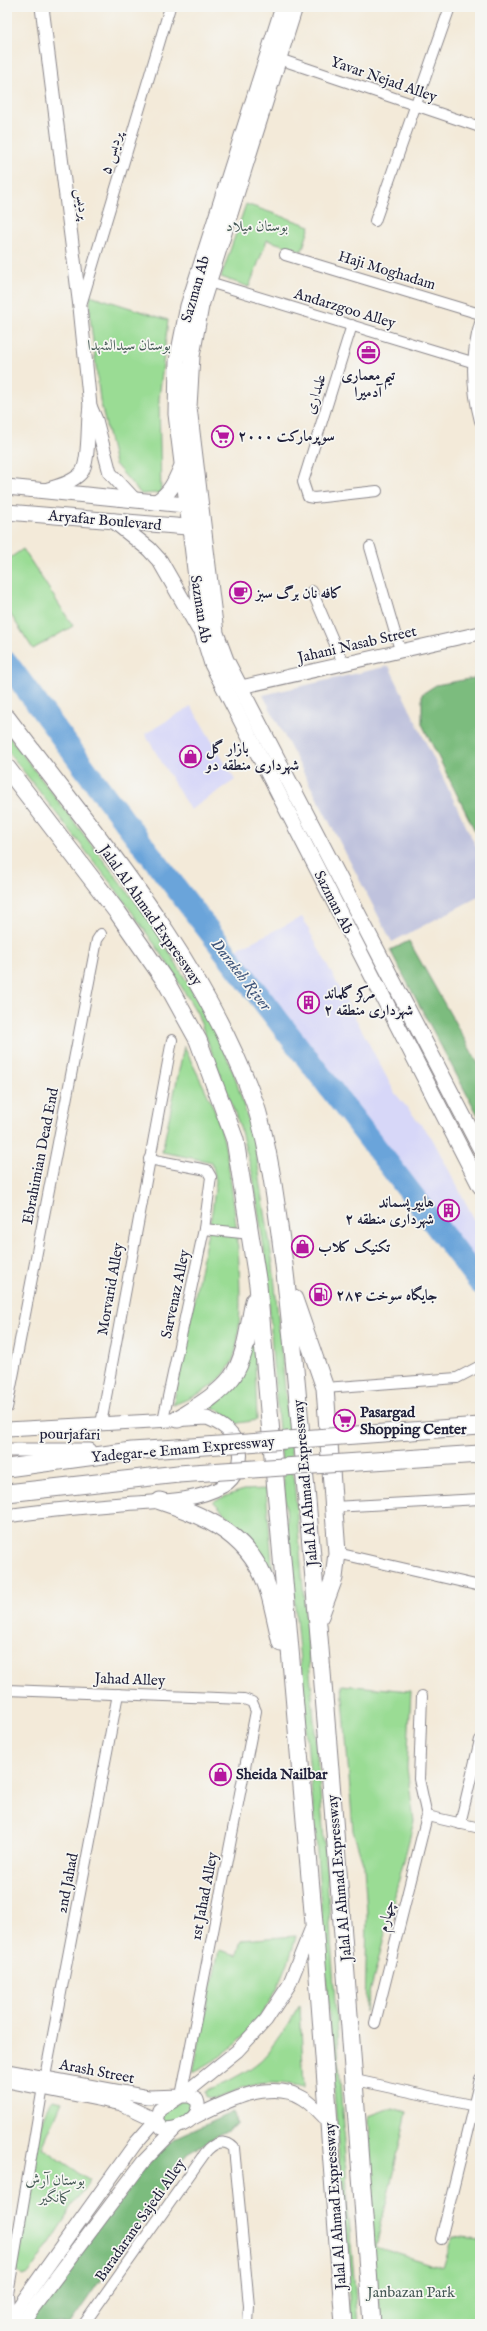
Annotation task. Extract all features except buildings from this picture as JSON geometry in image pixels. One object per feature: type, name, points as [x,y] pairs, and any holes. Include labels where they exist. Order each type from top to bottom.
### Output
[{"type":"highway","name":"Jalal Al Ahmad Expressway","points":[[7,718],[141,896],[190,967],[224,1028],[256,1106],[274,1188],[286,1275],[318,1620],[355,2080],[372,2324]]},
{"type":"highway","name":"Jalal Al Ahmad Expressway","points":[[7,768],[118,913],[166,982],[198,1040],[235,1140],[258,1285],[314,1923],[344,2324]]},
{"type":"highway","points":[[286,1275],[325,1388],[337,1553],[334,1578],[318,1620]]},
{"type":"highway","points":[[171,1420],[209,1399],[232,1377],[241,1357],[258,1285]]},
{"type":"highway","name":"Yadegar-e Emam Expressway","points":[[7,1468],[132,1451],[480,1426]]},
{"type":"highway","name":"Yadegar-e Emam Expressway","points":[[7,1493],[178,1474],[480,1454]]},
{"type":"highway","points":[[160,1501],[192,1511],[216,1524],[241,1544],[253,1558],[269,1591],[294,1696]]},
{"type":"main road","name":"Sazman Ab","points":[[283,7],[188,306],[177,361],[176,414],[182,467],[193,506],[216,632],[226,660],[480,1148]]},
{"type":"main road","name":"Sazman Ab","points":[[193,506],[189,407],[192,356],[201,306],[296,7]]},
{"type":"main road","points":[[156,502],[164,497],[173,486],[182,467]]},
{"type":"main road","name":"Aryafar Boulevard","points":[[7,487],[193,506]]},
{"type":"main road","name":"Aryafar Boulevard","points":[[7,512],[197,528]]},
{"type":"main road","points":[[114,521],[149,549],[160,561],[202,635]]},
{"type":"main road","name":"Sazman Ab","points":[[197,528],[202,635],[212,664],[480,1186]]},
{"type":"main road","points":[[225,690],[241,687]]},
{"type":"street","name":"پردیس","points":[[42,7],[80,307],[90,406]]},
{"type":"street","name":"پردیس ۵","points":[[80,307],[170,7]]},
{"type":"street","points":[[375,221],[414,104],[450,7]]},
{"type":"street","name":"Yavar Nejad Alley","points":[[279,59],[480,127]]},
{"type":"street","name":"Haji Moghadam","points":[[285,255],[480,314]]},
{"type":"street","name":"Andarzgoo Alley","points":[[209,282],[472,362]]},
{"type":"street","points":[[480,323],[472,362],[473,385],[480,421]]},
{"type":"street","name":"علمداری","points":[[352,325],[303,482],[308,497],[314,498],[377,492]]},
{"type":"street","points":[[43,491],[68,482],[82,472],[85,465],[87,421],[90,406]]},
{"type":"street","points":[[90,406],[96,420],[110,473],[135,500]]},
{"type":"street","points":[[370,547],[400,650]]},
{"type":"street","points":[[312,591],[343,663]]},
{"type":"street","name":"Jahani Nasab Street","points":[[241,687],[480,633]]},
{"type":"street","name":"Ebrahimian Dead End","points":[[7,1408],[97,940],[101,934]]},
{"type":"street","name":"Morvarid Alley","points":[[101,1424],[172,1040]]},
{"type":"street","name":"Sarvenaz Alley","points":[[149,1159],[210,1172],[204,1229],[171,1420]]},
{"type":"street","points":[[204,1229],[251,1234]]},
{"type":"street","points":[[325,1388],[457,1378],[480,1366]]},
{"type":"street","points":[[7,1429],[207,1418],[222,1424],[232,1433],[239,1447],[240,1464],[232,1478],[214,1490],[193,1497],[7,1516]]},
{"type":"street","name":"pourjafari","points":[[7,1450],[132,1451]]},
{"type":"street","points":[[333,1507],[480,1499]]},
{"type":"street","points":[[337,1553],[480,1586]]},
{"type":"street","name":"Jahad Alley","points":[[7,1690],[244,1699],[252,1702]]},
{"type":"street","name":"2nd Jahad","points":[[16,2321],[9,2309],[8,2294],[44,2083],[118,1694]]},
{"type":"street","points":[[422,1696],[419,1779],[427,1816],[480,1828]]},
{"type":"street","name":"1st Jahad Alley","points":[[181,2096],[256,1711],[252,1702]]},
{"type":"street","points":[[460,1824],[480,1740]]},
{"type":"street","name":"چهارم","points":[[375,2023],[427,1816]]},
{"type":"street","points":[[16,2321],[135,2144],[156,2120],[159,2110],[181,2096],[237,2051],[266,2020],[289,1986],[314,1923]]},
{"type":"street","name":"Arash Street","points":[[7,2071],[44,2083],[122,2104],[156,2120],[162,2128],[176,2128]]},
{"type":"street","points":[[441,2239],[476,2106],[480,2079]]},
{"type":"street","name":"Arash Street","points":[[7,2080],[44,2083],[148,2097],[181,2096]]},
{"type":"street","points":[[355,2080],[476,2106]]},
{"type":"street","points":[[16,2321],[143,2162],[176,2128],[228,2101],[275,2091],[304,2098],[328,2121]]},
{"type":"street","points":[[181,2096],[190,2096],[197,2100],[199,2108],[191,2119]]},
{"type":"street","name":"Baradarane Sajedi Alley","points":[[84,2324],[206,2153],[215,2144],[226,2143],[234,2148],[250,2306],[248,2324]]},
{"type":"shaded area","points":[[389,666],[480,855],[480,896],[392,942],[263,695]]},
{"type":"shaded area","name":"بازار گل شهرداری منطقه دو","points":[[191,706],[235,780],[190,810],[145,734]]},
{"type":"shaded area","points":[[302,917],[395,1093],[432,1138],[480,1230],[480,1276],[233,951]]},
{"type":"green space","name":"بوستان میلاد","points":[[246,204],[310,226],[302,251],[267,240],[249,287],[221,277]]},
{"type":"green space","name":"بوستان سیدالشهدا","points":[[90,295],[168,320],[159,399],[161,493],[141,494],[115,464],[100,400],[90,316]]},
{"type":"green space","points":[[23,549],[73,626],[33,649],[7,609],[7,560]]},
{"type":"green space","points":[[480,677],[480,841],[422,724],[422,694],[436,685]]},
{"type":"green space","points":[[7,734],[155,928],[212,1024],[234,1074],[254,1139],[273,1265],[296,1503],[327,1877],[349,2220],[358,2324],[351,2324],[316,1839],[273,1363],[267,1269],[253,1176],[239,1124],[197,1013],[165,959],[117,891],[7,750]]},
{"type":"green space","points":[[409,941],[480,1067],[480,1119],[390,950]]},
{"type":"green space","points":[[184,1046],[214,1108],[226,1150],[235,1213],[240,1285],[240,1317],[237,1345],[231,1364],[226,1372],[206,1390],[173,1405],[212,1212],[216,1181],[212,1162],[162,1152]]},
{"type":"green space","points":[[254,1333],[257,1420],[233,1424],[221,1411],[205,1406],[238,1385]]},
{"type":"green space","points":[[266,1489],[274,1588],[264,1558],[256,1546],[213,1501],[243,1490]]},
{"type":"green space","points":[[342,1685],[411,1691],[407,1768],[414,1821],[365,2012],[367,1914],[364,1866],[353,1831]]},
{"type":"green space","points":[[296,1936],[282,1978],[272,1998],[260,2016],[246,2033],[230,2048],[213,2061],[193,2072],[219,1950],[237,1955],[241,1940]]},
{"type":"green space","points":[[300,2005],[304,2087],[280,2083],[265,2083],[242,2088],[220,2097],[211,2099],[206,2098],[205,2092],[241,2074],[261,2060],[287,2027]]},
{"type":"green space","points":[[184,2099],[193,2104],[189,2117],[164,2124],[161,2114]]},
{"type":"green space","name":"بوستان آرش کمانگیر","points":[[53,2100],[62,2102],[42,2148],[90,2180],[29,2274],[22,2276],[16,2269],[30,2180],[40,2130],[46,2112]]},
{"type":"green space","name":"Janbazan Park","points":[[393,2108],[407,2112],[376,2247],[443,2268],[453,2236],[480,2239],[480,2324],[381,2324],[373,2253],[369,2117]]},
{"type":"green space","points":[[234,2112],[236,2125],[188,2153],[70,2324],[26,2324],[116,2196],[174,2139]]},
{"type":"waterway","name":"Darakeh River","points":[[7,663],[106,797],[480,1283]]},
{"type":"place","name":"تیم معماری آدمیرا","points":[[368,352]]},
{"type":"place","name":"سوپرمارکت ۲۰۰۰","points":[[222,436]]},
{"type":"place","name":"کافه نان برگ سبز","points":[[240,593]]},
{"type":"place","name":"بازار گل شهرداری منطقه دو","points":[[190,757]]},
{"type":"place","name":"مرکز گلماند شهرداری منطقه ۲","points":[[308,1002]]},
{"type":"place","name":"هایپر پسماند شهرداری منطقه ۲","points":[[449,1211]]},
{"type":"place","name":"تکنیک کلاب","points":[[303,1247]]},
{"type":"place","name":"جایگاه سوخت ۲۸۴","points":[[320,1295]]},
{"type":"place","name":"Pasargad Shopping Center","points":[[344,1421]]},
{"type":"place","name":"Sheida Nailbar","points":[[221,1774]]}]
